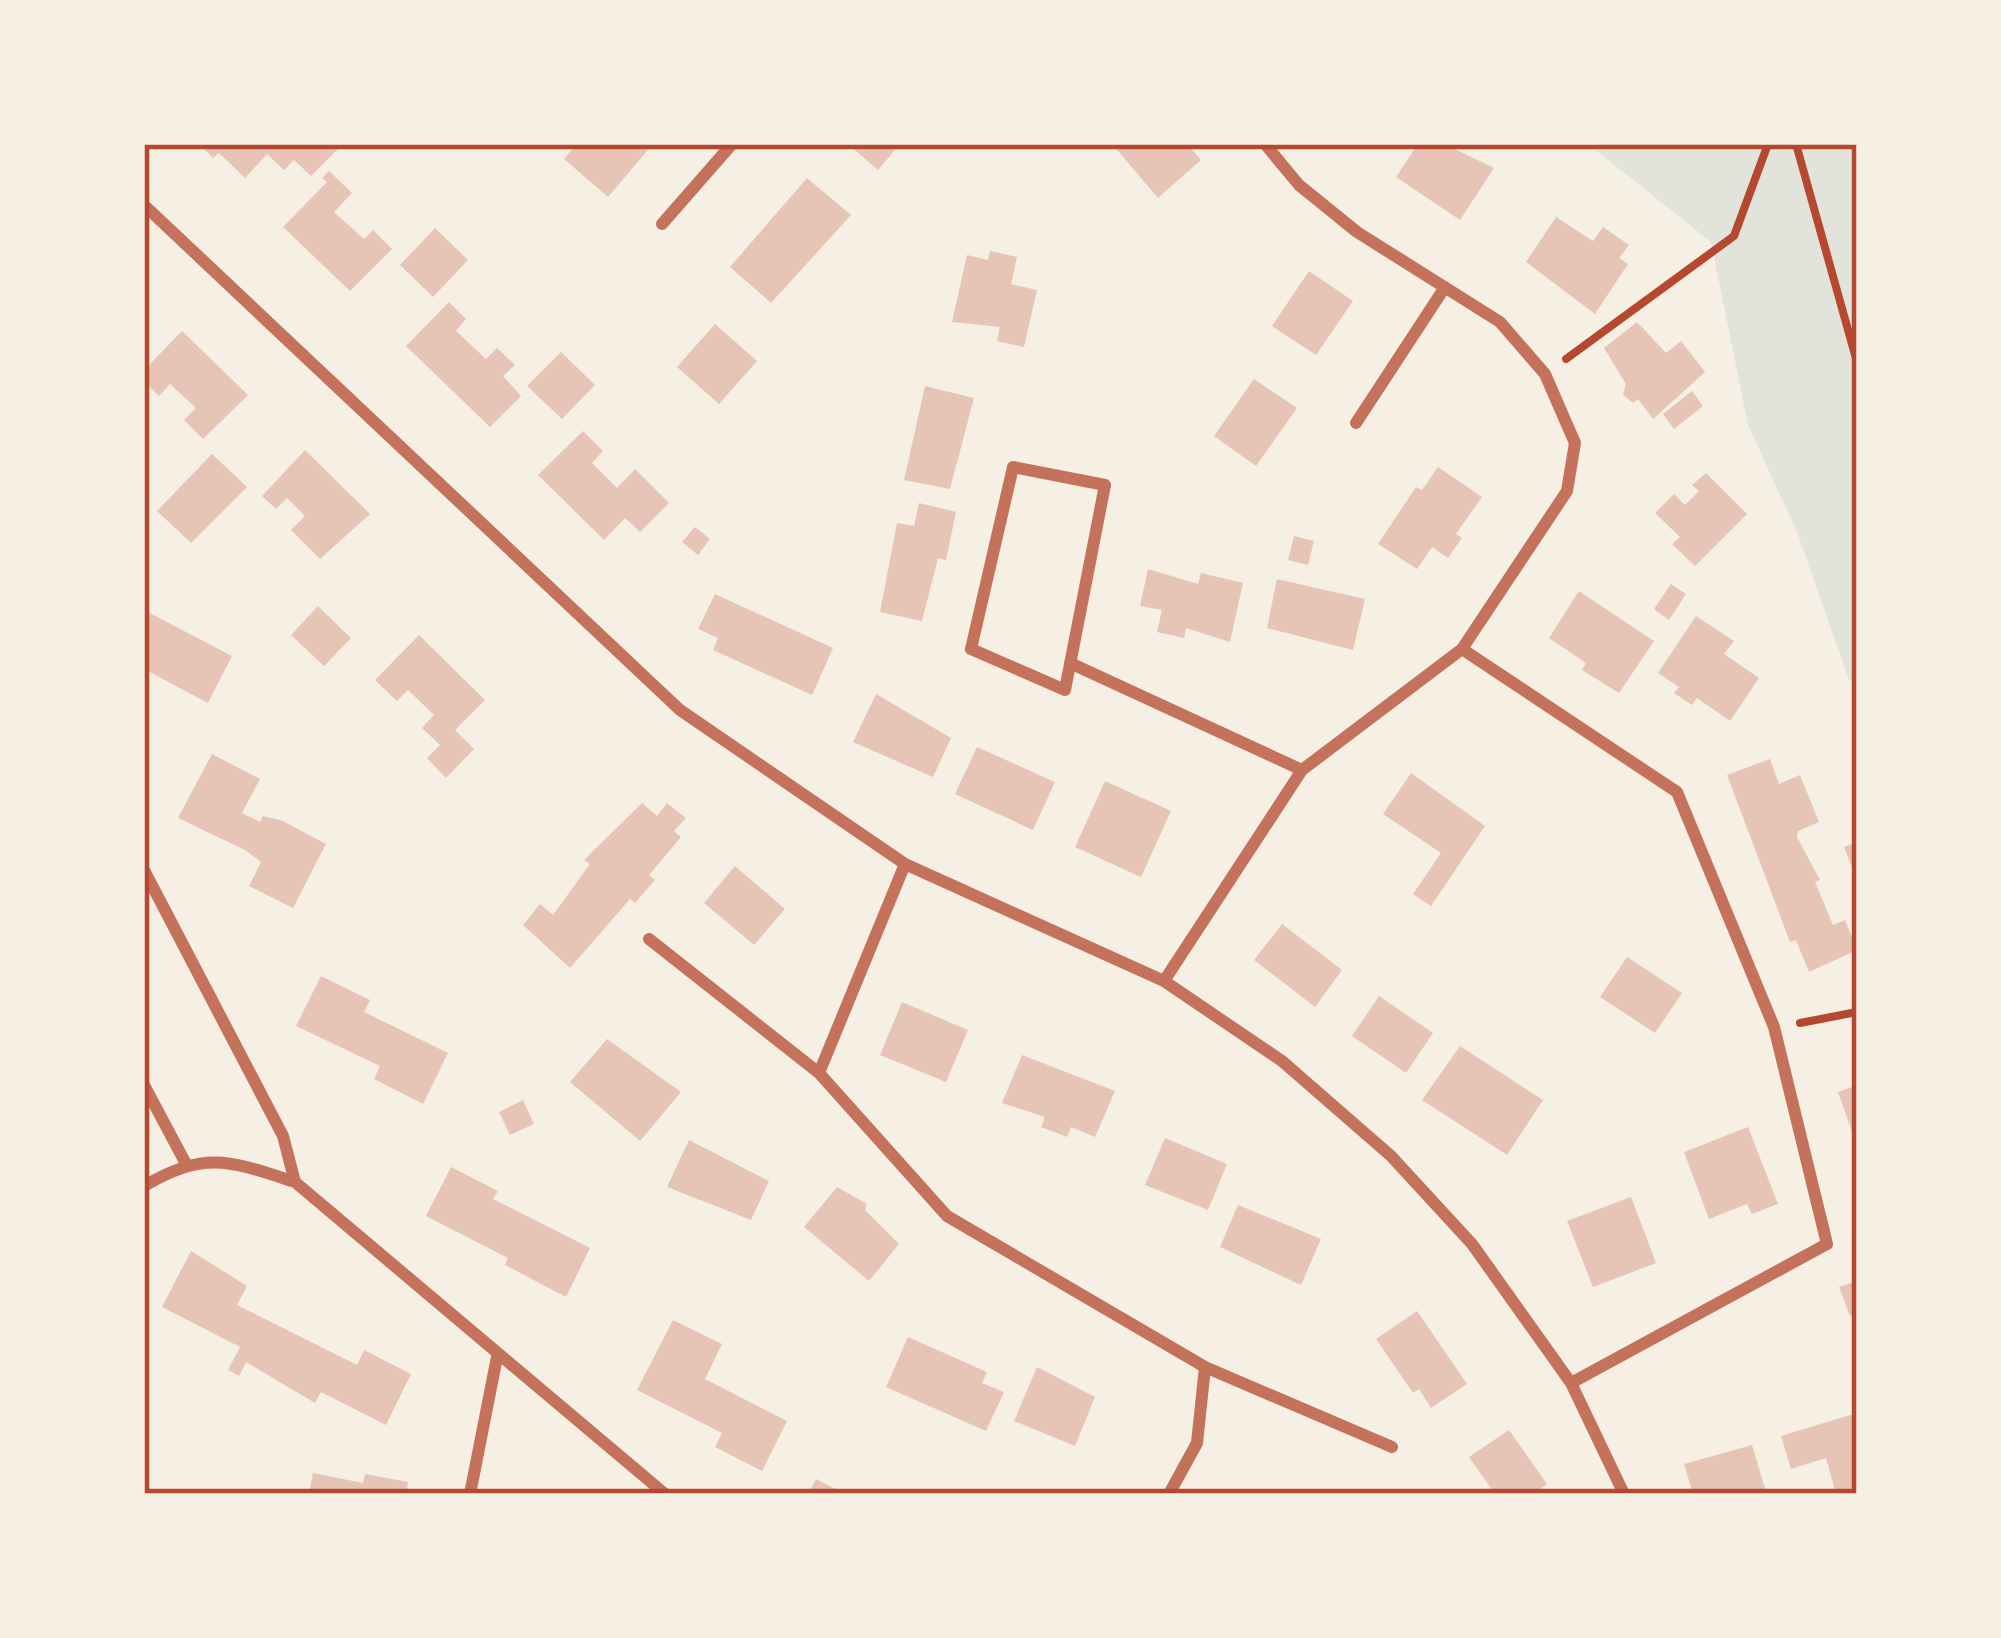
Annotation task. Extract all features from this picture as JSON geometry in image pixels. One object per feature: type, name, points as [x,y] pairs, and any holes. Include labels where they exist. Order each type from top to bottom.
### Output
[{"type":"street","points":[[662,224],[732,144]]},
{"type":"street","points":[[1164,981],[1302,770],[1462,650],[1567,491],[1574,443],[1545,374],[1500,322],[1357,232],[1299,185],[1264,144]]},
{"type":"street","points":[[144,205],[680,710],[785,787],[905,864],[1164,981],[1282,1060],[1391,1156],[1472,1244],[1571,1384],[1624,1494]]},
{"type":"street","points":[[1356,423],[1445,287]]},
{"type":"street","points":[[1013,467],[1105,484],[1070,663],[1065,690],[971,649],[1013,467]]},
{"type":"street","points":[[1462,650],[1677,792],[1775,1031],[1827,1244],[1571,1384]]},
{"type":"street","points":[[1070,663],[1302,770]]},
{"type":"street","points":[[819,1073],[905,864]]},
{"type":"street","points":[[144,869],[283,1136],[295,1182]]},
{"type":"street","points":[[649,939],[819,1073],[947,1216],[1205,1367],[1392,1448]]},
{"type":"street","points":[[144,1085],[185,1162]]},
{"type":"street","points":[[144,1186],[185,1162],[244,1165],[295,1182],[665,1494]]},
{"type":"street","points":[[470,1494],[497,1357]]},
{"type":"street","points":[[1169,1494],[1197,1442],[1205,1367]]},
{"type":"path","points":[[1545,374],[1734,236],[1768,144]]},
{"type":"path","points":[[1796,144],[1857,362]]},
{"type":"path","points":[[1775,1031],[1857,1012]]},
{"type":"shaded area","points":[[1588,144],[1857,144],[1857,686],[1849,680],[1797,532],[1748,425],[1711,242]]},
{"type":"building","points":[[199,144],[343,144],[311,176],[294,160],[284,170],[267,154],[245,178],[219,153],[213,158]]},
{"type":"building","points":[[577,144],[653,144],[608,197],[564,159]]},
{"type":"building","points":[[848,144],[900,144],[878,170]]},
{"type":"building","points":[[1112,144],[1187,144],[1201,160],[1158,198]]},
{"type":"building","points":[[1418,144],[1444,144],[1494,168],[1460,220],[1396,177]]},
{"type":"building","points":[[329,171],[352,193],[334,212],[364,239],[373,230],[392,249],[350,291],[283,227],[327,182],[322,178]]},
{"type":"building","points":[[807,178],[851,215],[771,303],[730,267]]},
{"type":"building","points":[[1556,217],[1593,241],[1603,227],[1629,245],[1619,258],[1628,264],[1595,314],[1526,262]]},
{"type":"building","points":[[435,228],[468,260],[433,297],[400,265]]},
{"type":"building","points":[[990,251],[1017,257],[1011,284],[1037,290],[1024,347],[997,341],[1000,327],[952,322],[967,255],[988,260]]},
{"type":"building","points":[[1309,271],[1353,301],[1316,355],[1272,326]]},
{"type":"building","points":[[449,302],[466,319],[456,331],[486,359],[497,348],[515,365],[503,376],[521,396],[490,427],[406,346]]},
{"type":"building","points":[[1637,322],[1666,353],[1681,341],[1705,372],[1653,419],[1638,399],[1633,403],[1623,395],[1626,384],[1604,348]]},
{"type":"building","points":[[715,324],[757,361],[719,404],[677,367]]},
{"type":"building","points":[[182,331],[248,395],[203,439],[184,420],[196,408],[170,384],[159,396],[144,381],[150,364]]},
{"type":"building","points":[[561,352],[595,385],[562,419],[527,386]]},
{"type":"building","points":[[1254,379],[1297,408],[1256,466],[1214,436]]},
{"type":"building","points":[[925,386],[974,398],[950,489],[904,480]]},
{"type":"building","points":[[1692,391],[1703,406],[1674,429],[1663,414]]},
{"type":"building","points":[[583,431],[603,451],[592,463],[617,488],[635,469],[669,503],[640,532],[625,518],[604,540],[538,475]]},
{"type":"building","points":[[305,450],[370,514],[320,559],[291,530],[305,516],[287,498],[276,509],[262,496]]},
{"type":"building","points":[[212,454],[247,487],[191,543],[157,511]]},
{"type":"building","points":[[1438,467],[1482,497],[1456,534],[1462,538],[1448,558],[1432,547],[1417,569],[1378,544],[1416,487],[1422,490]]},
{"type":"building","points":[[1706,473],[1747,514],[1695,566],[1672,544],[1680,537],[1655,513],[1674,494],[1685,505],[1699,491],[1692,485]]},
{"type":"building","points":[[919,503],[956,512],[946,560],[938,558],[922,621],[880,612],[897,523],[914,526]]},
{"type":"building","points":[[695,527],[710,539],[698,555],[682,542]]},
{"type":"building","points":[[1294,536],[1314,541],[1308,565],[1288,560]]},
{"type":"building","points":[[1148,569],[1198,584],[1201,573],[1243,583],[1230,642],[1186,628],[1184,638],[1157,632],[1162,610],[1140,606]]},
{"type":"building","points":[[1277,579],[1365,599],[1353,650],[1267,628]]},
{"type":"building","points":[[1671,584],[1686,594],[1669,620],[1654,609]]},
{"type":"building","points":[[1579,591],[1654,641],[1619,693],[1582,670],[1586,663],[1549,638]]},
{"type":"building","points":[[715,594],[833,648],[812,695],[713,650],[718,638],[698,629]]},
{"type":"building","points":[[318,606],[351,638],[324,666],[291,635]]},
{"type":"building","points":[[144,610],[232,656],[208,703],[144,669]]},
{"type":"building","points":[[1696,616],[1734,641],[1724,654],[1759,678],[1730,721],[1697,698],[1692,705],[1674,693],[1679,687],[1658,673]]},
{"type":"building","points":[[419,635],[485,700],[455,730],[474,749],[446,778],[427,758],[440,745],[422,728],[434,715],[408,690],[397,701],[375,680]]},
{"type":"building","points":[[876,694],[951,738],[933,777],[853,742]]},
{"type":"building","points":[[977,747],[1055,782],[1033,830],[955,794]]},
{"type":"building","points":[[212,754],[260,779],[242,813],[260,822],[263,816],[283,821],[326,844],[293,908],[249,886],[261,862],[178,818]]},
{"type":"building","points":[[1770,759],[1779,784],[1800,775],[1819,822],[1798,831],[1797,837],[1820,880],[1815,882],[1833,925],[1845,920],[1857,950],[1809,972],[1796,940],[1790,942],[1727,775]]},
{"type":"building","points":[[1411,773],[1485,826],[1431,906],[1413,894],[1441,853],[1383,814]]},
{"type":"building","points":[[1105,781],[1171,811],[1141,877],[1075,847]]},
{"type":"building","points":[[642,803],[657,816],[667,803],[686,818],[674,831],[681,837],[649,875],[655,880],[635,903],[630,899],[570,968],[523,925],[540,904],[553,915],[590,864],[584,860]]},
{"type":"building","points":[[1857,842],[1857,880],[1844,847]]},
{"type":"building","points":[[735,866],[785,909],[754,945],[704,903]]},
{"type":"building","points":[[1282,924],[1342,970],[1315,1007],[1254,960]]},
{"type":"building","points":[[1627,957],[1682,993],[1655,1033],[1600,997]]},
{"type":"building","points":[[321,976],[370,1000],[364,1012],[448,1053],[423,1104],[374,1079],[380,1066],[296,1026]]},
{"type":"building","points":[[1379,996],[1433,1033],[1406,1073],[1352,1036]]},
{"type":"building","points":[[902,1002],[968,1030],[946,1082],[880,1055]]},
{"type":"building","points":[[607,1039],[681,1092],[640,1141],[570,1082]]},
{"type":"building","points":[[1460,1046],[1543,1100],[1507,1155],[1422,1100]]},
{"type":"building","points":[[1022,1055],[1115,1091],[1095,1137],[1071,1127],[1067,1137],[1041,1127],[1045,1117],[1002,1103]]},
{"type":"building","points":[[1857,1085],[1857,1143],[1856,1143],[1838,1092]]},
{"type":"building","points":[[523,1100],[534,1124],[510,1135],[499,1112]]},
{"type":"building","points":[[1748,1127],[1778,1204],[1752,1214],[1747,1204],[1709,1219],[1684,1152]]},
{"type":"building","points":[[1165,1138],[1227,1164],[1208,1210],[1145,1185]]},
{"type":"building","points":[[689,1140],[769,1181],[751,1220],[667,1187]]},
{"type":"building","points":[[451,1167],[498,1191],[493,1199],[590,1248],[566,1297],[505,1265],[508,1258],[426,1216]]},
{"type":"building","points":[[837,1187],[867,1204],[865,1210],[899,1244],[869,1281],[804,1227]]},
{"type":"building","points":[[1631,1197],[1656,1263],[1593,1287],[1567,1221]]},
{"type":"building","points":[[1238,1205],[1321,1239],[1301,1285],[1220,1247]]},
{"type":"building","points":[[191,1251],[247,1286],[237,1305],[357,1365],[364,1350],[411,1374],[386,1425],[321,1392],[315,1403],[246,1362],[239,1376],[228,1370],[240,1347],[162,1307]]},
{"type":"building","points":[[1857,1281],[1857,1313],[1850,1316],[1839,1287]]},
{"type":"building","points":[[1417,1311],[1467,1384],[1431,1408],[1419,1389],[1413,1393],[1376,1339]]},
{"type":"building","points":[[673,1320],[722,1344],[705,1379],[787,1421],[762,1471],[715,1447],[722,1433],[637,1390]]},
{"type":"building","points":[[908,1337],[987,1372],[982,1383],[1004,1392],[986,1431],[886,1387]]},
{"type":"building","points":[[1037,1367],[1095,1397],[1075,1446],[1014,1421]]},
{"type":"building","points":[[1857,1413],[1857,1494],[1836,1494],[1826,1458],[1791,1469],[1781,1436]]},
{"type":"building","points":[[1509,1430],[1547,1484],[1533,1494],[1495,1494],[1469,1457]]},
{"type":"building","points":[[1752,1445],[1766,1492],[1693,1494],[1684,1464]]},
{"type":"building","points":[[313,1473],[363,1483],[365,1474],[408,1482],[406,1494],[309,1494]]},
{"type":"building","points":[[816,1479],[845,1494],[808,1494]]}]
